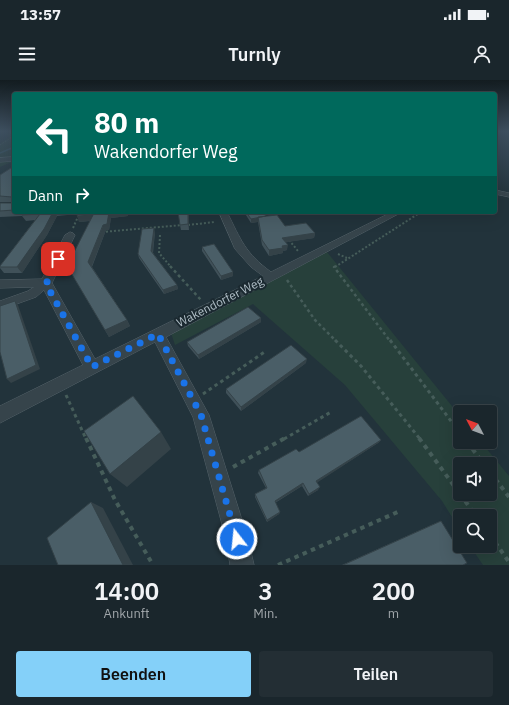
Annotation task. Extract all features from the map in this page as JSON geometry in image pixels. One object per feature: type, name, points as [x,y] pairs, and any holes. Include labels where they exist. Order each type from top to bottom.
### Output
[{"type":"street","points":[[0,160],[12,159]]},
{"type":"street","points":[[497,192],[509,195]]},
{"type":"street","points":[[224,214],[240,249],[255,265],[275,274]]},
{"type":"street","name":"Wakendorfer Weg","points":[[0,415],[394,214]]},
{"type":"street","points":[[0,306],[32,294],[46,284],[70,235]]},
{"type":"street","points":[[0,284],[46,284]]},
{"type":"street","points":[[46,284],[92,367]]},
{"type":"street","points":[[158,334],[201,415],[237,539],[242,565]]},
{"type":"path","points":[[70,235],[79,214]]},
{"type":"path","points":[[418,214],[334,267],[453,424]]},
{"type":"path","points":[[100,232],[215,222]]},
{"type":"path","points":[[160,235],[159,253],[187,287],[208,308]]},
{"type":"path","points":[[286,238],[306,259]]},
{"type":"path","points":[[275,274],[315,320],[361,366],[420,439],[453,484]]},
{"type":"path","points":[[193,401],[266,351]]},
{"type":"path","points":[[60,384],[114,500],[153,565]]},
{"type":"path","points":[[218,475],[331,412]]},
{"type":"path","points":[[472,449],[479,457]]},
{"type":"path","points":[[497,481],[509,497]]},
{"type":"path","points":[[278,565],[400,511]]},
{"type":"path","points":[[497,545],[509,562]]},
{"type":"green space","points":[[0,154],[12,154],[12,162],[0,167]]},
{"type":"green space","points":[[327,252],[453,407],[453,449],[487,449],[493,457],[453,457],[453,501],[497,501],[497,461],[509,476],[509,565],[483,565],[475,553],[497,553],[497,509],[453,509],[453,519],[442,501],[345,385],[253,304],[175,345],[171,333]]},
{"type":"building","points":[[12,167],[12,197],[0,196],[0,175]]},
{"type":"building","points":[[12,202],[12,210],[0,211],[0,203]]},
{"type":"building","points":[[40,214],[52,214],[44,229],[17,267],[0,266]]},
{"type":"building","points":[[78,214],[109,214],[107,224],[103,225],[88,262],[127,320],[105,330],[67,266],[93,215],[77,216]]},
{"type":"building","points":[[178,214],[188,214],[188,224],[180,225]]},
{"type":"building","points":[[247,214],[265,214],[266,216],[251,219]]},
{"type":"building","points":[[277,215],[285,226],[306,223],[315,233],[282,238],[288,245],[282,246],[283,248],[269,250],[262,240],[258,217]]},
{"type":"building","points":[[154,228],[151,251],[177,285],[163,290],[138,254],[142,229]]},
{"type":"building","points":[[214,244],[233,272],[221,276],[202,247]]},
{"type":"building","points":[[15,301],[36,365],[7,379],[0,352],[0,306]]},
{"type":"building","points":[[248,307],[261,318],[198,355],[187,342]]},
{"type":"building","points":[[291,345],[307,359],[241,407],[226,389]]},
{"type":"building","points":[[133,396],[161,432],[110,474],[84,431]]},
{"type":"building","points":[[361,416],[381,440],[316,481],[320,487],[309,494],[303,483],[275,501],[280,512],[267,520],[255,494],[267,488],[259,470],[296,449],[299,452]]},
{"type":"building","points":[[91,502],[123,565],[58,565],[47,538]]},
{"type":"building","points":[[441,521],[453,540],[453,553],[461,553],[467,563],[463,565],[343,565]]},
{"type":"route","points":[[58,259],[46,284],[92,367],[158,334],[201,415],[237,539]]}]
